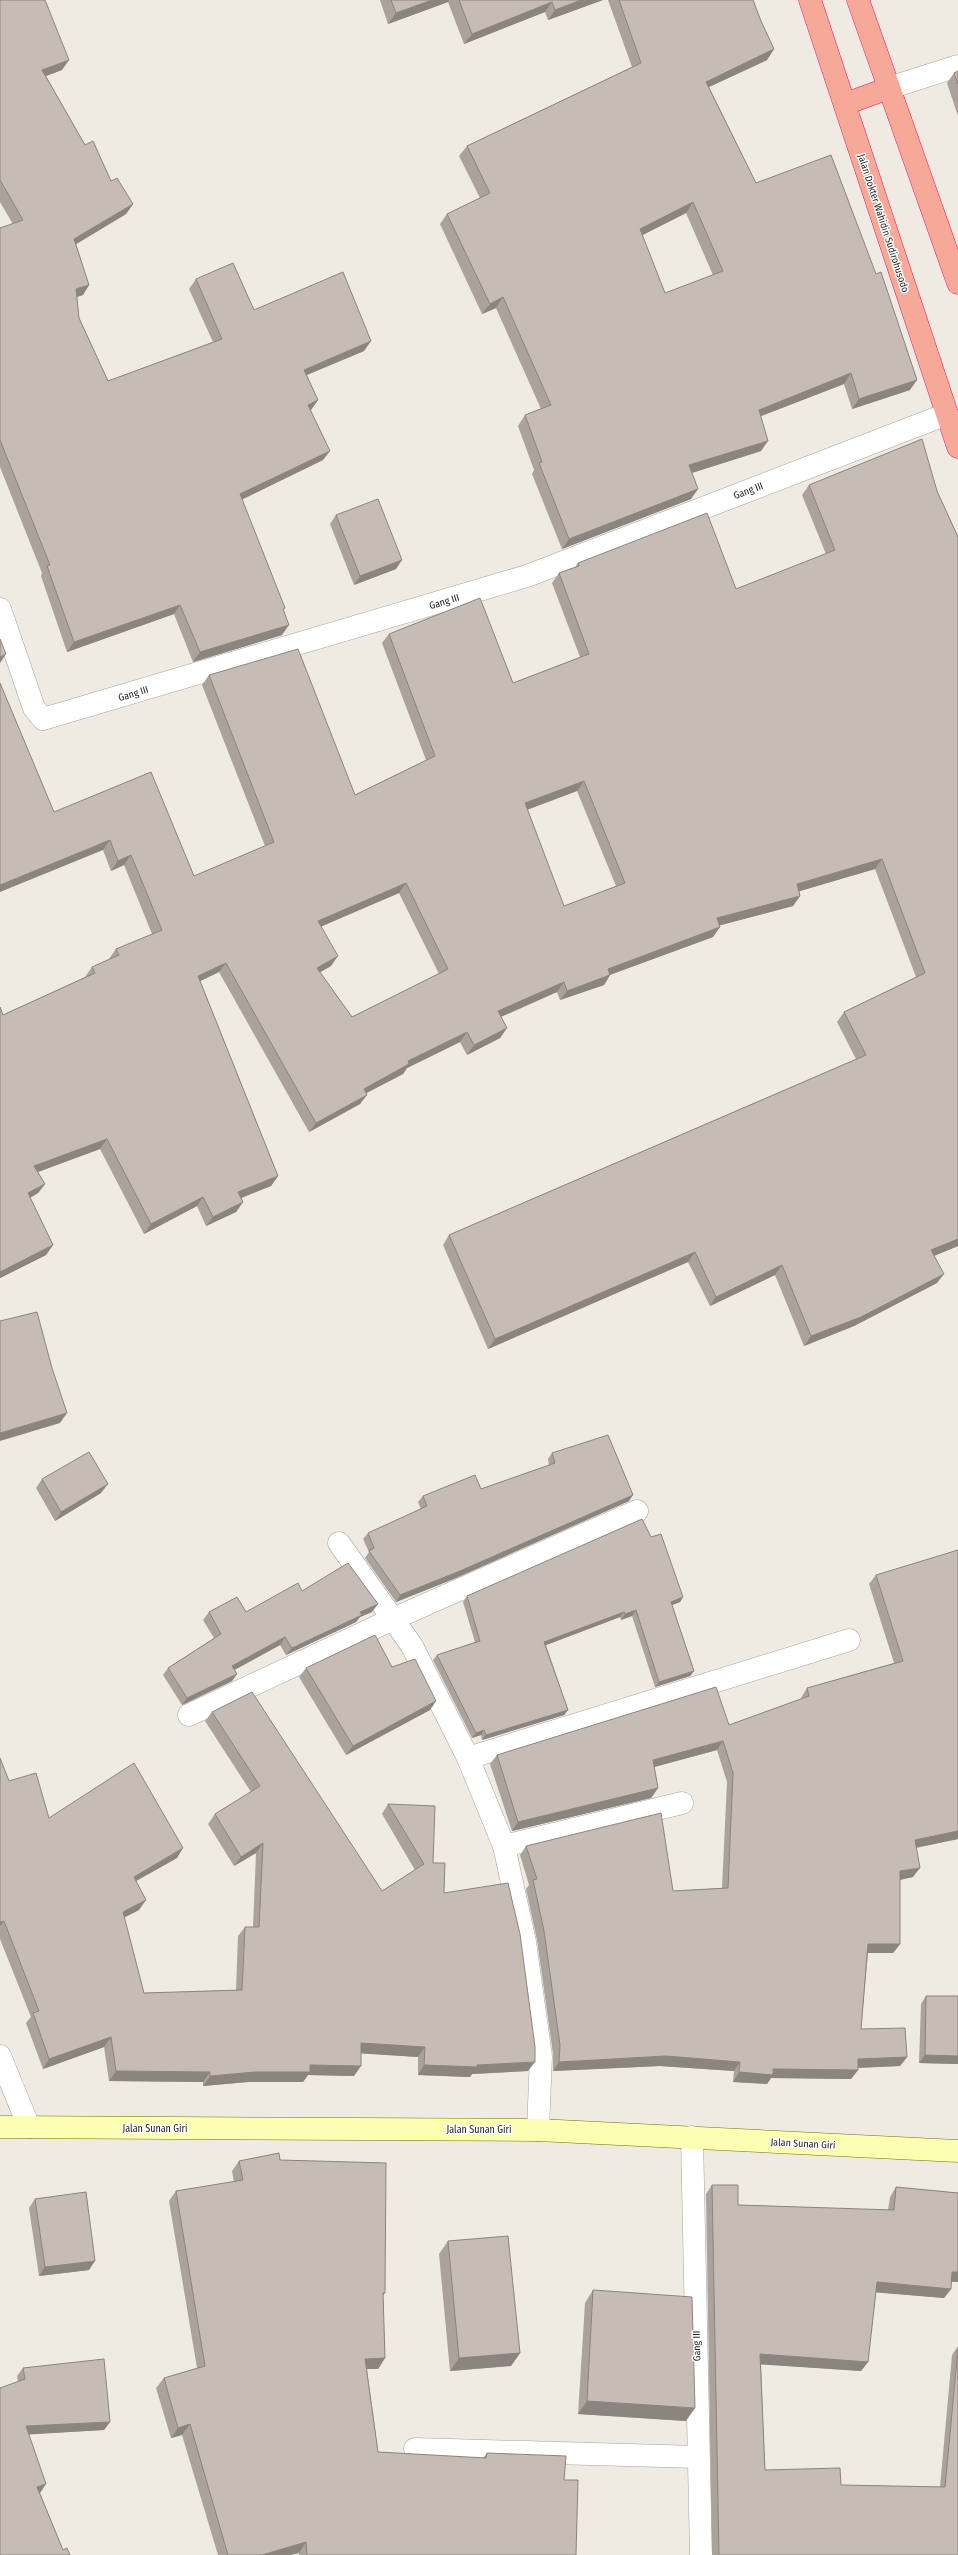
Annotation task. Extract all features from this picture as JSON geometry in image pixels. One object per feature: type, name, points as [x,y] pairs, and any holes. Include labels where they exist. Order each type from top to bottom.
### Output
[{"type":"highway","name":"Jalan Dokter Wahidin Sudirohusodo","points":[[810,0],[958,447]]},
{"type":"highway","points":[[858,0],[958,283]]},
{"type":"highway","points":[[845,104],[889,88]]},
{"type":"main road","name":"Jalan Sunan Giri","points":[[0,2127],[538,2130],[958,2151]]},
{"type":"street","points":[[889,88],[958,66]]},
{"type":"street","name":"Gang III","points":[[0,609],[34,708],[43,719],[526,576],[946,414]]},
{"type":"street","points":[[189,1715],[393,1619],[637,1511]]},
{"type":"street","points":[[339,1542],[412,1646],[468,1758],[504,1846],[525,1942],[541,2056],[538,2130]]},
{"type":"street","points":[[468,1758],[849,1640]]},
{"type":"street","points":[[504,1846],[682,1803]]},
{"type":"street","points":[[0,2056],[28,2127]]},
{"type":"street","name":"Gang III","points":[[692,2137],[701,2555]]},
{"type":"street","points":[[415,2448],[698,2457]]},
{"type":"building","points":[[0,0],[45,0],[69,60],[42,70],[85,145],[93,141],[111,181],[117,178],[133,204],[74,239],[89,285],[76,289],[79,318],[108,381],[222,339],[196,279],[233,263],[254,310],[343,272],[371,341],[304,370],[318,400],[308,405],[330,451],[240,494],[285,608],[283,609],[289,625],[200,652],[180,605],[74,642],[47,566],[50,565],[0,440],[0,228],[23,220],[0,180]]},
{"type":"building","points":[[391,0],[432,0],[396,13]]},
{"type":"building","points":[[459,0],[581,0],[555,10],[552,2],[472,34]]},
{"type":"building","points":[[619,0],[753,0],[774,49],[706,82],[756,183],[831,155],[876,274],[881,272],[917,380],[859,399],[851,373],[759,410],[768,441],[689,465],[698,489],[569,539],[539,463],[542,462],[525,415],[551,405],[503,297],[490,304],[447,214],[490,193],[467,146],[641,63]],"holes":[[[693,202],[723,271],[665,293],[640,229]]]},
{"type":"building","points":[[958,71],[958,84],[954,73]]},
{"type":"building","points":[[922,439],[937,491],[958,537],[958,1239],[931,1250],[944,1274],[861,1317],[811,1336],[782,1265],[716,1297],[695,1252],[495,1339],[449,1235],[866,1055],[844,1012],[925,973],[882,859],[797,884],[800,896],[717,918],[720,927],[608,969],[610,975],[567,991],[564,982],[498,1011],[507,1028],[474,1045],[467,1032],[408,1061],[409,1064],[364,1089],[367,1095],[316,1123],[226,963],[198,976],[278,1176],[238,1192],[243,1202],[213,1217],[203,1197],[151,1224],[107,1139],[34,1166],[45,1184],[28,1193],[53,1245],[0,1272],[0,1007],[3,1015],[95,973],[92,967],[119,955],[116,949],[162,930],[131,855],[118,861],[110,840],[0,885],[0,683],[54,812],[151,772],[194,876],[274,842],[209,675],[298,649],[355,795],[435,756],[389,634],[480,598],[513,683],[589,654],[559,573],[579,566],[578,563],[707,513],[736,589],[835,550],[809,485]],"holes":[[[584,781],[625,883],[564,906],[525,803]],[[406,883],[448,969],[352,1017],[317,968],[338,956],[318,921]]]},
{"type":"building","points":[[378,499],[402,560],[360,576],[336,515]]},
{"type":"building","points":[[0,639],[6,654],[0,657]]},
{"type":"building","points":[[37,1312],[52,1368],[67,1413],[0,1433],[0,1321]]},
{"type":"building","points":[[608,1435],[633,1495],[460,1571],[400,1595],[369,1551],[374,1548],[368,1533],[427,1506],[423,1496],[475,1475],[481,1489],[555,1463],[552,1453]]},
{"type":"building","points":[[89,1452],[108,1484],[61,1512],[42,1479]]},
{"type":"building","points":[[642,1519],[651,1537],[661,1534],[683,1597],[671,1602],[694,1671],[659,1682],[636,1610],[625,1614],[624,1612],[544,1642],[568,1710],[486,1735],[484,1730],[476,1733],[437,1655],[480,1641],[467,1596]]},
{"type":"building","points":[[958,1550],[958,1831],[915,1840],[920,1868],[900,1871],[900,1944],[868,1944],[861,2029],[905,2028],[907,2057],[858,2059],[858,2070],[773,2069],[773,2075],[739,2072],[740,2062],[666,2056],[559,2062],[560,2045],[544,1931],[533,1880],[537,1879],[526,1846],[661,1813],[673,1891],[728,1888],[733,1773],[723,1741],[653,1760],[658,1788],[518,1822],[497,1755],[716,1687],[729,1725],[809,1696],[807,1688],[903,1661],[876,1575]]},
{"type":"building","points":[[348,1563],[378,1604],[360,1612],[362,1615],[292,1648],[285,1637],[232,1666],[237,1674],[187,1698],[168,1668],[221,1634],[209,1612],[237,1597],[246,1612],[298,1583],[302,1591]]},
{"type":"building","points":[[375,1635],[392,1667],[415,1659],[436,1701],[353,1746],[306,1668]]},
{"type":"building","points":[[252,1692],[382,1891],[424,1864],[388,1804],[435,1806],[433,1863],[445,1863],[444,1893],[508,1883],[520,1934],[535,2047],[535,2062],[477,2065],[477,2067],[424,2065],[425,2047],[361,2043],[361,2066],[310,2065],[310,2072],[255,2072],[210,2076],[210,2072],[116,2071],[111,2037],[49,2059],[33,2013],[39,2011],[4,1921],[0,1922],[0,1758],[9,1781],[36,1773],[49,1818],[134,1763],[183,1848],[134,1877],[146,1900],[123,1912],[144,1993],[242,1990],[245,1927],[259,1927],[263,1843],[241,1857],[215,1814],[260,1786],[212,1712]]},
{"type":"building","points":[[926,1996],[958,1996],[958,2056],[925,2055]]},
{"type":"building","points":[[279,2153],[280,2160],[386,2163],[385,2293],[383,2293],[385,2358],[365,2359],[378,2452],[486,2458],[487,2453],[566,2456],[564,2480],[578,2480],[576,2555],[307,2555],[306,2542],[262,2555],[228,2555],[190,2424],[178,2428],[164,2378],[205,2366],[176,2191],[243,2180],[239,2161]]},
{"type":"building","points":[[712,2185],[738,2185],[738,2205],[894,2210],[896,2187],[958,2193],[958,2272],[952,2272],[951,2289],[877,2282],[868,2362],[760,2354],[765,2470],[840,2468],[841,2485],[945,2487],[958,2349],[958,2555],[719,2555]]},
{"type":"building","points":[[86,2192],[95,2261],[45,2267],[35,2199]]},
{"type":"building","points":[[508,2236],[520,2353],[459,2358],[448,2241]]},
{"type":"building","points":[[593,2290],[692,2297],[695,2408],[587,2401]]},
{"type":"building","points":[[104,2359],[110,2422],[26,2426],[46,2484],[37,2487],[63,2550],[67,2548],[70,2555],[0,2555],[0,2388],[25,2379],[23,2368]]}]
